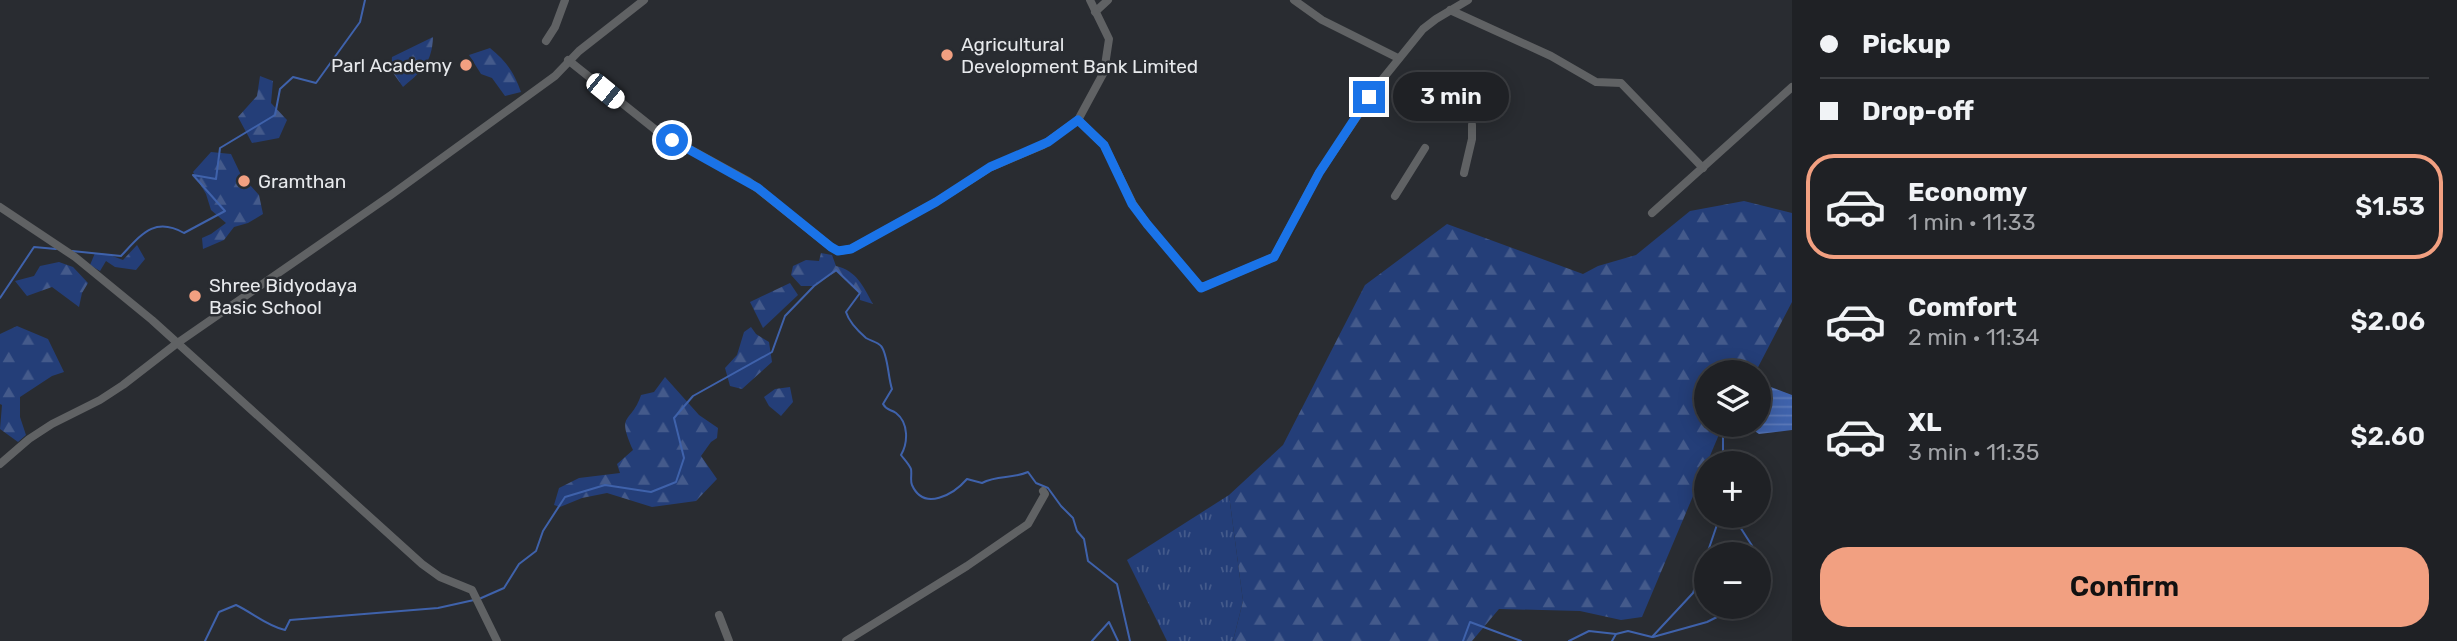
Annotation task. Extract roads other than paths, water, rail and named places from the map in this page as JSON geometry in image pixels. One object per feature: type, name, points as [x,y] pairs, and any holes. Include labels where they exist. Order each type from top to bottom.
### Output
[{"type":"street","points":[[546,41],[555,27],[564,0]]},
{"type":"street","points":[[0,464],[29,439],[52,424],[100,401],[176,344],[356,220],[555,76],[569,60],[644,0]]},
{"type":"street","points":[[569,60],[657,131],[748,181],[811,233],[838,251],[851,249],[936,202],[990,167],[1048,142],[1078,120],[1104,72],[1109,39],[1090,0]]},
{"type":"street","points":[[1095,12],[1108,0]]},
{"type":"street","points":[[1294,0],[1322,20],[1398,58]]},
{"type":"street","points":[[1078,120],[1104,145],[1132,204],[1201,288],[1274,257],[1319,173],[1398,58],[1423,29],[1468,0]]},
{"type":"street","points":[[1450,10],[1551,56],[1596,82],[1621,83],[1703,168]]},
{"type":"street","points":[[1652,213],[1792,87]]},
{"type":"street","points":[[1464,173],[1472,139],[1472,125]]},
{"type":"street","points":[[1395,195],[1425,148]]},
{"type":"street","points":[[0,206],[75,257],[152,320],[422,564],[440,577],[472,590],[497,641]]},
{"type":"street","points":[[846,641],[967,566],[1028,524],[1045,494],[1043,491]]},
{"type":"street","points":[[719,615],[729,641]]},
{"type":"waterway","points":[[72,251],[121,256],[149,230],[164,226],[184,233],[225,211],[193,175],[216,179],[220,148],[275,115],[280,89],[293,77],[316,83],[360,22],[365,0]]},
{"type":"waterway","points":[[0,298],[34,247],[56,249]]},
{"type":"waterway","points":[[479,599],[504,588],[519,564],[536,551],[543,531],[565,497],[605,485],[651,492],[676,482],[684,458],[674,418],[693,396],[772,352],[785,316],[814,286],[836,270],[860,293],[846,312],[849,319],[866,338],[880,345],[885,355],[892,389],[883,404],[903,422],[906,439],[901,455],[911,469],[911,483],[917,493],[924,498],[939,498],[955,490],[967,479],[982,483],[1028,472],[1036,483],[1048,488],[1073,518],[1077,531],[1084,539],[1088,561],[1117,584],[1130,641]]},
{"type":"waterway","points":[[1723,437],[1723,451]]},
{"type":"waterway","points":[[1711,542],[1716,528]]},
{"type":"waterway","points":[[1741,528],[1750,542]]},
{"type":"waterway","points":[[1569,641],[1589,631],[1616,634],[1628,631],[1652,637],[1694,590]]},
{"type":"waterway","points":[[205,641],[219,612],[236,605],[285,630],[290,620],[438,608],[474,600]]},
{"type":"waterway","points":[[1653,637],[1713,619]]},
{"type":"waterway","points":[[1092,641],[1109,622],[1118,641]]},
{"type":"waterway","points":[[1463,641],[1470,622],[1521,641]]},
{"type":"waterway","points":[[1612,641],[1616,634]]},
{"type":"place","name":"Agricultural Development Bank Limited","points":[[947,55]]},
{"type":"place","name":"Parl Academy","points":[[466,65]]},
{"type":"place","name":"Gramthan","points":[[244,181]]},
{"type":"place","name":"Shree Bidyodaya Basic School","points":[[195,296]]}]
